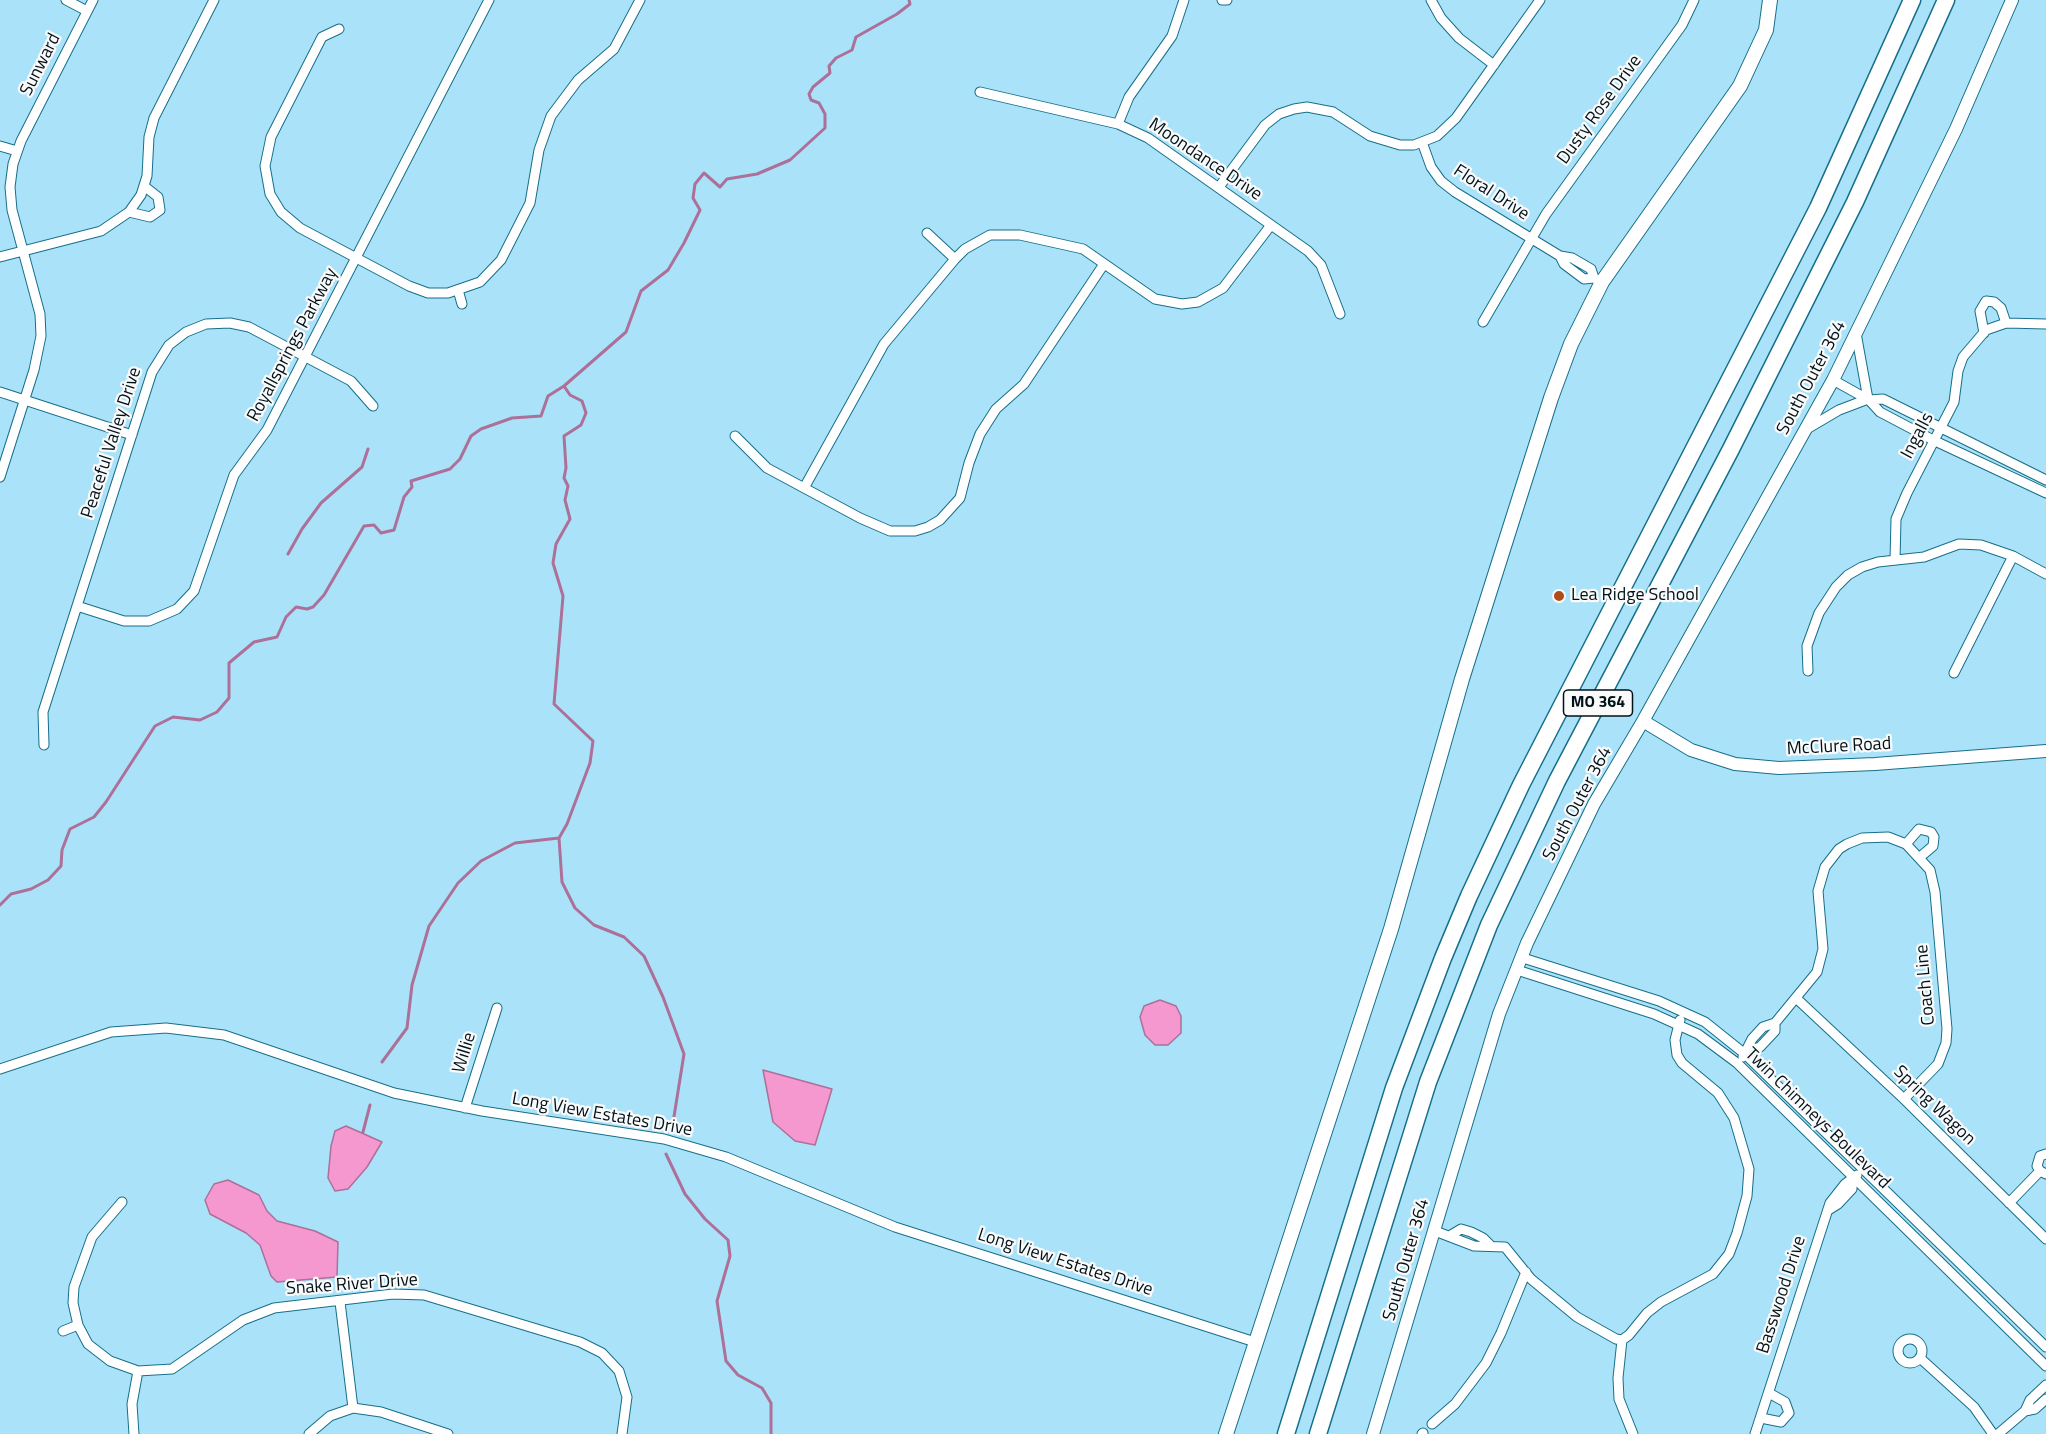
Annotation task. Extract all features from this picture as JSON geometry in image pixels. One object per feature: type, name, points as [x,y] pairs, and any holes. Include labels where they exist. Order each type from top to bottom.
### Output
[{"type":"highway","name":"MO 364","points":[[1286,1434],[1394,1088],[1469,896],[1521,785],[1823,198],[1912,0]]},
{"type":"highway","name":"MO 364","points":[[1318,1434],[1428,1082],[1494,916],[1557,781],[1736,439],[1855,202],[1946,0]]},
{"type":"main road","points":[[1226,1434],[1391,929],[1462,679],[1551,398],[1571,344],[1598,280],[1740,86],[1766,30],[1770,0]]},
{"type":"street","points":[[66,0],[87,10]]},
{"type":"street","name":"Sunward","points":[[0,477],[34,370],[41,325],[10,199],[11,176],[17,151],[93,0]]},
{"type":"street","points":[[0,257],[101,231],[129,212],[144,186],[148,170],[149,137],[154,118],[214,0]]},
{"type":"street","name":"Royallsprings Parkway","points":[[77,606],[124,621],[142,622],[166,616],[186,600],[198,581],[232,478],[267,430],[489,0]]},
{"type":"street","points":[[339,29],[322,37],[271,137],[265,166],[270,194],[287,218],[357,259],[423,291],[441,293],[458,290],[485,278],[501,260],[530,203],[539,150],[551,116],[573,86],[618,43],[640,0]]},
{"type":"street","points":[[1118,124],[1129,97],[1172,36],[1184,0]]},
{"type":"street","points":[[1222,0],[1227,0]]},
{"type":"street","points":[[1431,0],[1441,18],[1459,38],[1494,65]]},
{"type":"street","points":[[1219,187],[1265,124],[1279,114],[1294,109],[1308,107],[1333,112],[1385,142],[1400,145],[1422,142],[1448,128],[1540,0]]},
{"type":"street","name":"Dusty Rose Drive","points":[[1483,322],[1530,238],[1682,25],[1695,0]]},
{"type":"street","name":"South Outer 364","points":[[1373,1434],[1499,1014],[1527,943],[1594,804],[1643,721],[1833,380],[1956,129],[2012,0]]},
{"type":"street","name":"Moondance Drive","points":[[980,92],[1118,124],[1165,149],[1308,251],[1321,265],[1340,314]]},
{"type":"street","name":"Floral Drive","points":[[1422,142],[1431,167],[1441,181],[1560,256],[1564,264],[1584,279],[1598,280]]},
{"type":"street","points":[[0,146],[17,151]]},
{"type":"street","points":[[129,212],[150,217],[160,210],[158,197],[144,186]]},
{"type":"street","points":[[804,488],[884,344],[965,249],[990,235],[1020,235],[1083,249],[1155,299],[1182,304],[1198,302],[1223,288],[1271,225]]},
{"type":"street","points":[[927,233],[955,259]]},
{"type":"street","points":[[735,436],[767,468],[860,518],[890,531],[915,531],[940,520],[960,498],[969,463],[980,434],[1001,405],[1024,384],[1104,264]]},
{"type":"street","points":[[458,290],[462,304]]},
{"type":"street","points":[[1984,333],[1980,311],[1986,301],[1994,302],[2001,308],[2006,323]]},
{"type":"street","name":"Peaceful Valley Drive","points":[[44,745],[43,712],[132,435],[158,360],[169,345],[190,330],[212,323],[237,324],[267,335],[351,381],[373,406]]},
{"type":"street","name":"Ingalls","points":[[1895,560],[1896,519],[1954,402],[1958,371],[1963,357],[1984,333],[2006,323],[2046,324]]},
{"type":"street","points":[[1856,333],[1868,400]]},
{"type":"street","points":[[1833,380],[1868,400],[1880,412],[2046,494]]},
{"type":"street","points":[[0,392],[132,435]]},
{"type":"street","points":[[1805,430],[1839,410],[1868,400],[1883,399],[2046,480]]},
{"type":"street","points":[[1808,671],[1807,646],[1819,613],[1829,596],[1848,575],[1862,567],[1895,560],[1924,558],[1959,544],[1981,545],[2013,556],[2046,574]]},
{"type":"street","points":[[1954,673],[2013,556]]},
{"type":"street","name":"McClure Road","points":[[1643,721],[1691,750],[1735,764],[1779,768],[1875,764],[2046,751]]},
{"type":"street","points":[[1906,844],[1919,829],[1931,832],[1934,837],[1933,846],[1920,857]]},
{"type":"street","name":"Coach Line","points":[[1746,1053],[1760,1047],[1775,1031],[1775,1023],[1817,972],[1823,949],[1818,891],[1825,867],[1839,849],[1862,838],[1881,835],[1906,844],[1920,857],[1929,870],[1935,892],[1946,1043],[1938,1064],[1904,1099]]},
{"type":"street","name":"Twin Chimneys Boulevard","points":[[1523,958],[1659,1001],[1705,1023],[1746,1053],[2046,1347]]},
{"type":"street","name":"Twin Chimneys Boulevard","points":[[1517,970],[1654,1014],[1698,1034],[1737,1063],[1852,1180],[2046,1366]]},
{"type":"street","name":"Spring Wagon","points":[[1796,998],[1904,1099],[2046,1239]]},
{"type":"street","name":"Willie","points":[[465,1108],[497,1008]]},
{"type":"street","points":[[1633,1434],[1619,1399],[1618,1378],[1622,1340],[1661,1302],[1702,1282],[1722,1265],[1730,1254],[1747,1196],[1749,1169],[1734,1118],[1718,1093],[1682,1063],[1677,1055],[1675,1040],[1683,1012]]},
{"type":"street","name":"Long View Estates Drive","points":[[0,1069],[68,1044],[111,1032],[166,1028],[224,1035],[394,1093],[465,1108],[664,1139],[716,1154],[896,1227],[1255,1342]]},
{"type":"street","points":[[1737,1063],[1746,1053]]},
{"type":"street","points":[[2008,1203],[2043,1173],[2037,1162],[2040,1156],[2046,1154]]},
{"type":"street","name":"Basswood Drive","points":[[1755,1434],[1822,1224],[1830,1209],[1830,1203],[1862,1169]]},
{"type":"street","name":"Snake River Drive","points":[[122,1202],[100,1225],[78,1269],[73,1303],[78,1325],[88,1344],[110,1361],[138,1371],[172,1369],[243,1320],[274,1308],[393,1294],[424,1295],[580,1342],[602,1353],[620,1371],[627,1397],[622,1434]]},
{"type":"street","points":[[1435,1231],[1451,1235],[1461,1229],[1484,1238],[1490,1245],[1505,1247],[1526,1272],[1577,1317],[1600,1332],[1622,1340]]},
{"type":"street","points":[[1432,1424],[1455,1404],[1486,1363],[1502,1334],[1526,1272]]},
{"type":"street","points":[[340,1302],[353,1408]]},
{"type":"street","points":[[63,1331],[78,1325]]},
{"type":"street","points":[[1920,1358],[1974,1407],[1993,1434]]},
{"type":"street","points":[[134,1434],[132,1404],[138,1371]]},
{"type":"street","points":[[1998,1434],[2025,1411],[2030,1400],[2046,1385]]},
{"type":"street","points":[[1761,1418],[1781,1422],[1789,1413],[1785,1402],[1769,1393]]},
{"type":"street","points":[[2025,1411],[2035,1409],[2046,1399]]},
{"type":"street","points":[[309,1434],[330,1416],[353,1408],[381,1412],[448,1434]]},
{"type":"shaded area","points":[[1160,1000],[1176,1006],[1181,1016],[1181,1033],[1168,1045],[1155,1045],[1145,1035],[1140,1017],[1144,1006]]},
{"type":"shaded area","points":[[763,1070],[832,1089],[815,1145],[795,1141],[773,1122]]},
{"type":"shaded area","points":[[346,1126],[382,1142],[367,1167],[348,1189],[335,1191],[328,1178],[331,1146],[335,1131]]},
{"type":"shaded area","points":[[228,1180],[259,1195],[267,1211],[277,1221],[315,1231],[338,1242],[337,1277],[277,1282],[271,1276],[260,1245],[246,1233],[210,1214],[205,1200],[214,1184]]},
{"type":"waterway","points":[[0,905],[11,894],[31,889],[48,880],[61,866],[62,850],[70,829],[94,817],[155,726],[173,717],[200,720],[217,712],[229,698],[229,663],[254,642],[277,637],[286,617],[296,607],[307,609],[313,607],[324,595],[364,526],[374,525],[381,533],[394,530],[404,497],[412,487],[411,481],[450,469],[460,459],[471,436],[481,429],[512,418],[541,416],[548,396],[564,386],[626,332],[641,291],[668,270],[684,243],[700,210],[693,198],[695,184],[704,173],[720,187],[727,179],[757,174],[790,160],[825,128],[825,114],[819,103],[811,100],[809,94],[813,87],[830,73],[829,66],[836,58],[852,50],[856,37],[897,14],[910,4],[909,0]]},
{"type":"waterway","points":[[564,386],[570,395],[582,401],[586,413],[581,425],[564,436],[566,468],[564,478],[568,486],[565,500],[570,519],[556,544],[553,563],[563,596],[554,704],[593,741],[590,763],[567,824],[559,838],[562,882],[575,908],[594,925],[624,937],[644,956],[663,997],[684,1054],[672,1129]]},
{"type":"waterway","points":[[288,554],[302,529],[321,503],[362,467],[368,449]]},
{"type":"waterway","points":[[382,1062],[407,1028],[412,985],[429,926],[458,883],[481,861],[515,843],[559,838]]},
{"type":"waterway","points":[[363,1132],[370,1105]]},
{"type":"waterway","points":[[666,1154],[685,1194],[705,1219],[728,1240],[730,1256],[717,1301],[726,1361],[738,1375],[762,1388],[771,1403],[771,1434]]},
{"type":"place","name":"Lea Ridge School","points":[[1559,596]]}]
